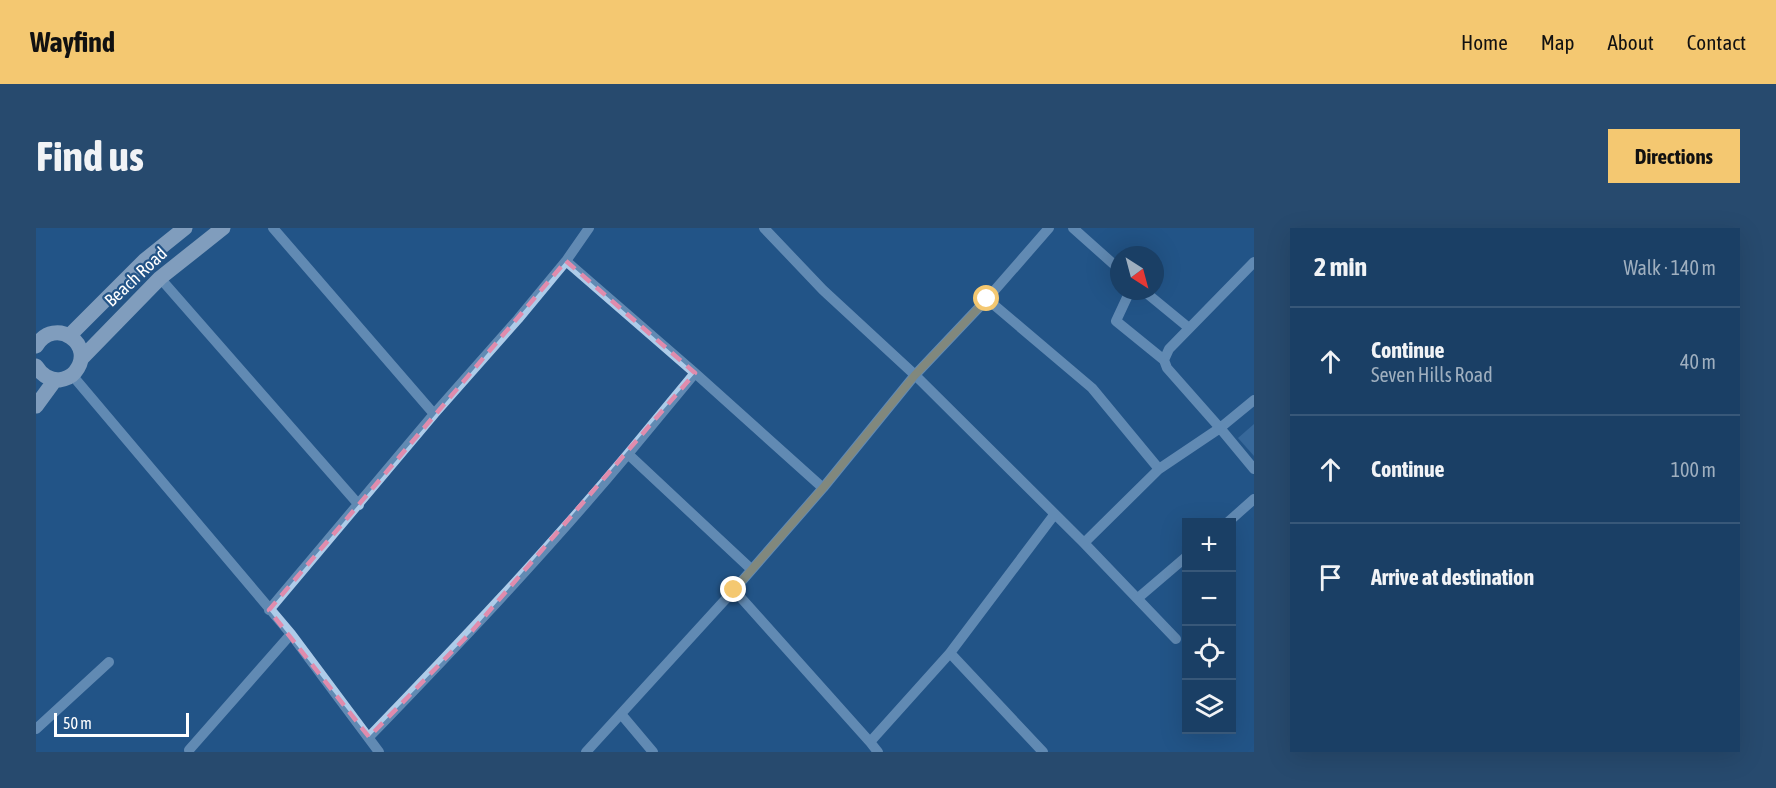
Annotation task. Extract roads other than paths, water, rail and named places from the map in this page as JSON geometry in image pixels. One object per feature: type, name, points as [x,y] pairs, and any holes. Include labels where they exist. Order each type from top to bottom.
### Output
[{"type":"main road","name":"Beach Road","points":[[69,336],[145,260],[185,228]]},
{"type":"main road","name":"Beach Road","points":[[72,375],[80,365],[81,359],[160,278],[223,228]]},
{"type":"main road","points":[[39,336],[60,332],[69,336],[76,342],[81,359]]},
{"type":"main road","points":[[36,366],[39,372],[55,380],[72,375]]},
{"type":"main road","points":[[36,406],[55,380]]},
{"type":"street","points":[[273,228],[434,414]]},
{"type":"street","points":[[269,610],[434,414],[518,319],[566,261],[589,228]]},
{"type":"street","points":[[764,228],[823,290],[915,375],[1084,543],[1176,639]]},
{"type":"street","points":[[586,752],[734,590],[823,488],[915,375],[987,299],[1049,228]]},
{"type":"street","points":[[1073,228],[1110,261]]},
{"type":"street","points":[[566,261],[823,488]]},
{"type":"street","points":[[1164,360],[1169,349],[1254,262]]},
{"type":"street","points":[[160,278],[359,505]]},
{"type":"street","points":[[987,299],[1092,388],[1159,469]]},
{"type":"street","points":[[1126,300],[1116,321],[1164,360],[1167,368],[1254,469]]},
{"type":"street","points":[[1155,300],[1189,328]]},
{"type":"street","points":[[369,737],[472,631],[564,530],[695,373]]},
{"type":"street","points":[[72,375],[291,634],[380,752]]},
{"type":"street","points":[[1084,543],[1159,469],[1220,428],[1254,400]]},
{"type":"street","points":[[628,454],[751,569]]},
{"type":"street","points":[[1232,518],[1254,500]]},
{"type":"street","points":[[870,742],[950,653],[1054,515]]},
{"type":"street","points":[[1138,598],[1182,560]]},
{"type":"street","points":[[734,590],[878,752]]},
{"type":"street","points":[[189,750],[291,634]]},
{"type":"street","points":[[950,653],[1043,752]]},
{"type":"street","points":[[39,721],[109,662]]},
{"type":"street","points":[[621,714],[653,752]]}]
